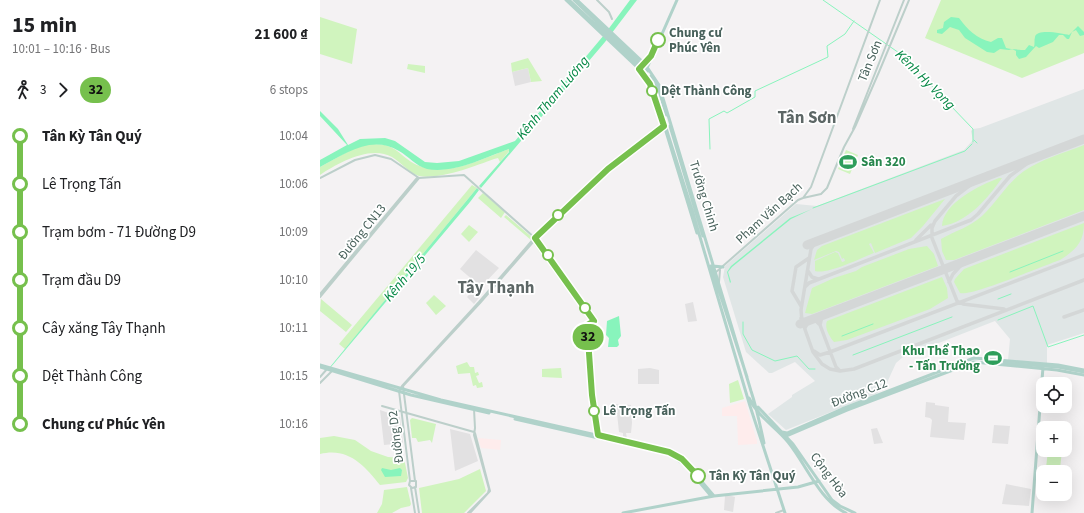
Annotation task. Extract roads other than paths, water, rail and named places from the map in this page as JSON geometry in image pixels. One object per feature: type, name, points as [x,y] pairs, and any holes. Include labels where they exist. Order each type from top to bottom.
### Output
[{"type":"main road","points":[[566,0],[602,29]]},
{"type":"main road","points":[[569,0],[602,29]]},
{"type":"main road","points":[[574,0],[579,2],[602,29]]},
{"type":"main road","points":[[644,68],[677,0]]},
{"type":"main road","name":"Trường Chinh","points":[[602,29],[644,68]]},
{"type":"main road","name":"Trường Chinh","points":[[623,49],[637,59],[659,90],[668,126],[746,393],[785,511]]},
{"type":"main road","name":"Trường Chinh","points":[[623,49],[642,60],[650,84],[668,126],[670,138],[712,266],[712,274],[737,346],[755,407]]},
{"type":"main road","points":[[644,68],[651,56]]},
{"type":"main road","points":[[637,59],[648,60]]},
{"type":"main road","name":"Trường Chinh","points":[[668,126],[666,134],[679,164]]},
{"type":"main road","points":[[660,132],[666,134],[670,138]]},
{"type":"main road","points":[[712,266],[722,268]]},
{"type":"main road","name":"Trường Chinh","points":[[712,274],[719,285],[737,346]]},
{"type":"main road","name":"Đường C12","points":[[782,432],[787,433],[842,409],[972,359],[1084,373]]},
{"type":"main road","name":"Đường C12","points":[[789,440],[847,410],[974,362],[1044,364],[1084,373]]},
{"type":"main road","points":[[999,363],[1058,367],[1084,373]]},
{"type":"main road","points":[[1032,513],[1044,364]]},
{"type":"main road","points":[[320,366],[402,391],[666,453],[675,457],[685,465],[713,496]]},
{"type":"main road","name":"Trường Chinh","points":[[746,393],[759,412],[759,431]]},
{"type":"main road","name":"Cộng Hòa","points":[[759,412],[789,440],[831,501],[850,513]]},
{"type":"main road","name":"Cộng Hòa","points":[[759,412],[768,423],[789,440]]},
{"type":"main road","points":[[759,431],[763,423],[768,423],[789,440]]},
{"type":"main road","points":[[623,513],[713,496],[798,487],[817,481]]},
{"type":"main road","name":"Cộng Hòa","points":[[817,481],[831,503],[846,513]]},
{"type":"main road","name":"Cộng Hòa","points":[[817,481],[835,503],[856,513]]},
{"type":"street","points":[[597,0],[609,12],[612,19]]},
{"type":"street","name":"Phạm Văn Bạch","points":[[712,274],[722,268],[798,200],[804,197],[812,186],[880,0]]},
{"type":"street","name":"Tân Sơn","points":[[867,97],[877,66],[904,0]]},
{"type":"street","name":"Tân Sơn","points":[[804,197],[826,191],[865,100],[883,64],[908,0]]},
{"type":"street","points":[[895,22],[899,24]]},
{"type":"street","points":[[892,30],[893,32],[896,31]]},
{"type":"street","points":[[879,62],[883,64]]},
{"type":"street","points":[[877,66],[881,68]]},
{"type":"street","points":[[636,148],[668,126]]},
{"type":"street","points":[[402,391],[404,386],[545,229],[608,170],[626,155],[668,126]]},
{"type":"street","points":[[320,178],[351,161],[374,155],[391,159],[418,178],[463,175],[478,186],[535,238]]},
{"type":"street","name":"Đường CN13","points":[[320,294],[418,178]]},
{"type":"street","name":"Đường CN13","points":[[320,298],[418,178]]},
{"type":"street","points":[[486,295],[539,233],[545,229]]},
{"type":"street","points":[[530,233],[539,233]]},
{"type":"street","points":[[719,285],[719,273],[722,268]]},
{"type":"street","points":[[320,377],[327,369]]},
{"type":"street","points":[[320,383],[333,371]]},
{"type":"street","name":"Đường D2","points":[[402,391],[402,413],[410,481]]},
{"type":"street","name":"Đường D2","points":[[402,391],[407,414],[415,481]]},
{"type":"street","points":[[382,406],[402,413],[474,432]]},
{"type":"street","points":[[469,513],[489,491],[474,432],[474,409]]},
{"type":"street","points":[[415,513],[411,488],[409,485],[410,481],[415,481],[417,484],[415,487],[419,513]]},
{"type":"street","points":[[411,488],[415,487]]},
{"type":"street","points":[[776,513],[785,511]]},
{"type":"water","name":"Kênh Tham Lương","points":[[630,0],[637,0],[605,42],[481,188],[479,186],[509,152],[509,149],[458,167],[437,170],[423,168],[399,151],[389,146],[378,144],[358,148],[320,167],[320,160],[347,145],[320,116],[320,111],[338,129],[348,145],[360,139],[385,138],[395,141],[425,162],[437,163],[459,161],[515,141],[604,35]]},
{"type":"water","points":[[951,17],[959,18],[969,30],[981,39],[991,42],[998,38],[1002,38],[1006,48],[1013,49],[1025,50],[1029,45],[1034,47],[1035,37],[1040,33],[1050,32],[1069,35],[1072,32],[1069,39],[1063,35],[1059,35],[1053,42],[1039,48],[1036,46],[1026,57],[1019,59],[1016,55],[1016,51],[1012,49],[1000,49],[994,53],[987,52],[965,38],[959,30],[950,27],[942,34],[937,33],[937,30],[943,28],[944,22]]},
{"type":"water","points":[[1078,26],[1084,32],[1084,35],[1080,36],[1076,30],[1072,32]]},
{"type":"water","name":"Kênh 19/5","points":[[477,188],[479,190],[470,202],[330,367]]},
{"type":"water","points":[[812,209],[791,219],[732,267],[728,272],[730,283],[727,272],[731,266],[790,218]]},
{"type":"water","points":[[619,316],[621,336],[618,340],[619,345],[617,347],[608,347],[609,338],[606,335],[607,321]]},
{"type":"water","points":[[585,334],[586,346],[580,346],[577,342],[575,343],[575,336]]},
{"type":"water","points":[[382,468],[391,470],[400,468],[402,470],[401,476],[385,477],[381,470]]},
{"type":"waterway","name":"Kênh Hy Vọng","points":[[823,0],[902,55],[973,129],[973,142]]},
{"type":"waterway","points":[[710,149],[709,119],[724,111],[727,113],[755,97],[755,91],[828,57],[827,46],[845,34],[854,21]]},
{"type":"waterway","name":"Kênh Hy Vọng","points":[[974,140],[977,143]]},
{"type":"waterway","name":"Kênh Hy Vọng","points":[[813,208],[965,151],[972,144]]},
{"type":"waterway","points":[[1010,272],[1063,251]]},
{"type":"waterway","points":[[998,299],[1011,294]]},
{"type":"waterway","points":[[998,320],[1033,306],[1048,347],[1084,335]]},
{"type":"waterway","points":[[853,355],[952,317]]},
{"type":"waterway","points":[[743,322],[743,334],[752,350],[775,361],[797,356],[809,369],[815,369]]},
{"type":"waterway","points":[[842,336],[873,324]]},
{"type":"place","name":"Chung cư Phúc Yên","points":[[658,40]]},
{"type":"place","name":"Dệt Thành Công","points":[[652,91]]},
{"type":"place","name":"Sân 320","points":[[848,162]]},
{"type":"place","name":"Khu Thể Thao - Tấn Trường","points":[[993,358]]},
{"type":"place","name":"Lê Trọng Tấn","points":[[594,411]]},
{"type":"place","name":"Tân Kỳ Tân Quý","points":[[698,476]]},
{"type":"district","name":"Tân Sơn","points":[[807,118]]},
{"type":"district","name":"Tây Thạnh","points":[[496,288]]}]
